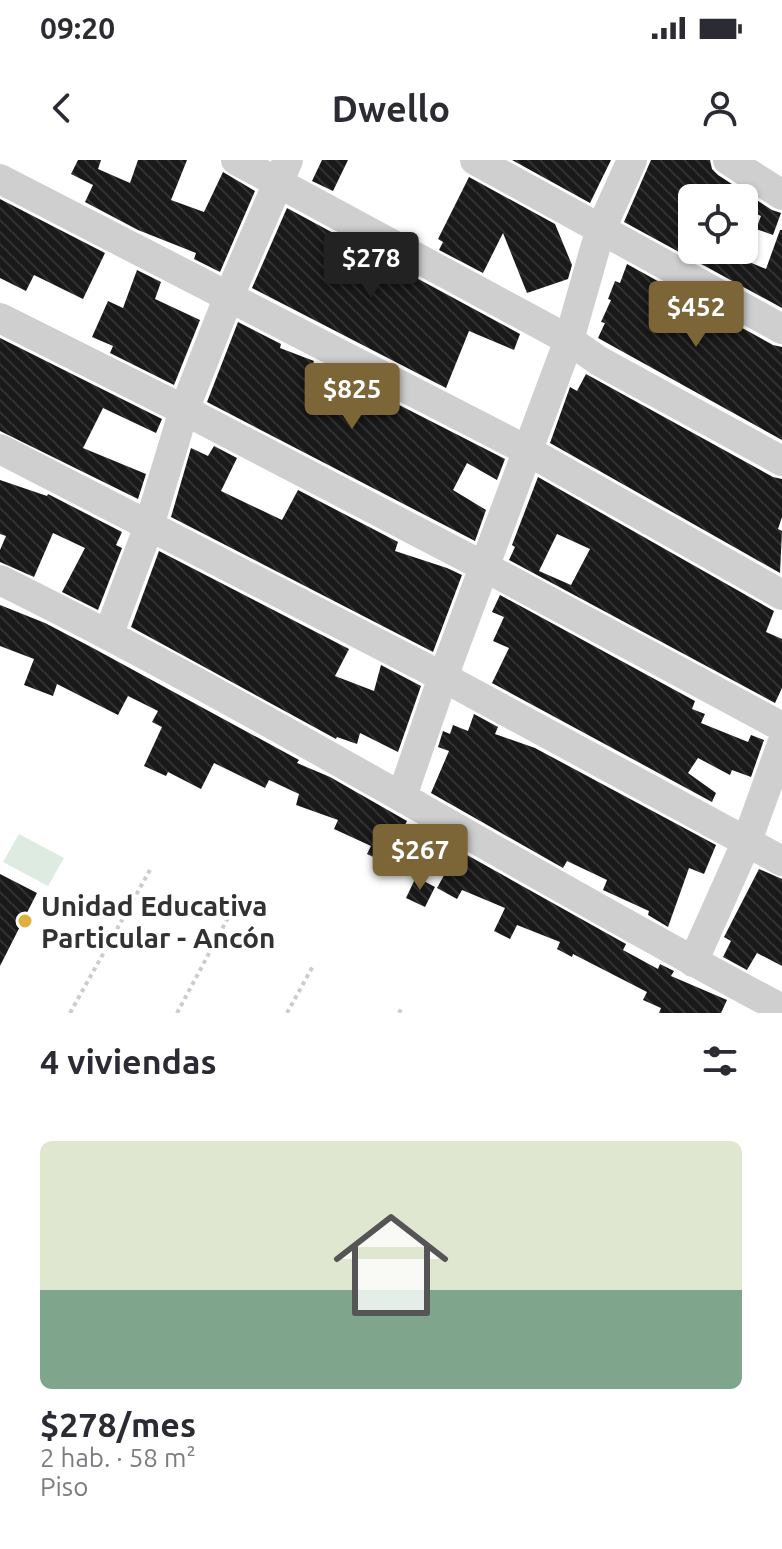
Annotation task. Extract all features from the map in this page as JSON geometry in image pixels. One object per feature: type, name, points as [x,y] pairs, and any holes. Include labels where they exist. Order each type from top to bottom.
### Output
[{"type":"street","points":[[236,160],[284,171],[569,340],[599,361],[782,461]]},
{"type":"street","points":[[475,160],[782,329]]},
{"type":"street","points":[[402,796],[443,677],[569,340],[600,231],[632,160]]},
{"type":"street","points":[[728,160],[782,195]]},
{"type":"street","points":[[109,633],[149,526],[184,410],[229,296],[284,171]]},
{"type":"street","points":[[0,179],[528,451],[782,595]]},
{"type":"street","points":[[0,318],[485,567],[782,727]]},
{"type":"street","points":[[0,449],[443,677],[782,861]]},
{"type":"street","points":[[0,580],[109,633],[782,1009]]},
{"type":"street","points":[[693,962],[747,841],[782,744]]},
{"type":"path","points":[[70,1013],[150,870]]},
{"type":"path","points":[[177,1013],[228,918]]},
{"type":"path","points":[[287,1013],[313,966]]},
{"type":"path","points":[[399,1013],[402,1007]]},
{"type":"shaded area","points":[[19,834],[64,858],[48,886],[3,862]]},
{"type":"building","points":[[78,160],[101,160],[98,169],[130,183],[138,160],[187,160],[171,200],[204,212],[223,172],[255,191],[220,272],[194,259],[196,253],[138,230],[85,202],[93,185],[71,174]]},
{"type":"building","points":[[322,160],[348,160],[333,191],[312,181]]},
{"type":"building","points":[[512,160],[611,160],[590,203]]},
{"type":"building","points":[[651,160],[710,160],[712,169],[732,184],[678,184],[678,251],[624,222]]},
{"type":"building","points":[[469,177],[555,224],[572,265],[568,279],[527,293],[503,233],[483,273],[439,250],[443,242],[438,239]]},
{"type":"building","points":[[0,199],[105,253],[83,299],[34,275],[26,291],[0,278]]},
{"type":"building","points":[[758,201],[781,213],[773,235],[758,230],[761,216],[758,215]]},
{"type":"building","points":[[287,208],[520,334],[514,350],[469,331],[446,388],[252,288]]},
{"type":"building","points":[[782,230],[782,308],[701,264],[754,264],[766,269]]},
{"type":"building","points":[[627,264],[773,345],[782,347],[782,440],[598,338],[605,323],[601,322],[615,281],[620,283]]},
{"type":"building","points":[[137,270],[161,282],[155,299],[200,320],[174,385],[110,353],[113,346],[92,337],[108,301],[123,308]]},
{"type":"building","points":[[238,322],[281,344],[280,348],[314,361],[307,379],[355,398],[360,385],[505,459],[497,480],[467,463],[453,490],[486,510],[475,541],[207,402]]},
{"type":"building","points":[[0,338],[162,419],[156,433],[103,408],[83,448],[146,474],[138,499],[0,431]]},
{"type":"building","points":[[586,374],[773,477],[782,479],[782,517],[778,529],[782,531],[780,573],[550,443],[570,387],[577,391]]},
{"type":"building","points":[[214,446],[237,458],[221,491],[282,520],[298,490],[398,542],[395,551],[462,575],[433,652],[171,517],[191,448],[208,456]]},
{"type":"building","points":[[538,477],[774,611],[766,632],[782,639],[782,688],[775,703],[509,560],[515,547],[512,545]],"holes":[[[557,534],[590,549],[571,585],[539,571]]]},
{"type":"building","points":[[0,480],[48,494],[122,532],[116,545],[122,548],[98,610],[62,592],[85,548],[53,533],[34,577],[0,562],[0,550],[6,536],[0,534]]},
{"type":"building","points":[[159,551],[349,649],[335,676],[374,691],[381,665],[421,686],[398,752],[360,733],[357,744],[336,739],[131,627]]},
{"type":"building","points":[[500,595],[695,701],[692,709],[705,714],[701,723],[748,742],[751,735],[764,740],[751,777],[732,770],[730,775],[698,758],[688,773],[716,793],[712,802],[492,683],[509,648],[493,641],[504,617],[492,612]]},
{"type":"building","points":[[0,605],[45,623],[91,647],[407,821],[386,863],[367,854],[371,846],[334,829],[338,820],[296,805],[299,794],[269,780],[265,788],[214,763],[201,789],[168,772],[166,776],[144,766],[162,727],[152,722],[158,711],[128,696],[118,715],[57,684],[53,696],[24,685],[34,659],[0,646]]},
{"type":"building","points":[[474,714],[498,727],[495,734],[535,748],[716,845],[704,874],[689,868],[668,927],[648,915],[649,911],[603,890],[607,880],[567,861],[563,868],[431,793],[449,751],[438,747],[443,731],[450,734],[453,725],[468,731]]},
{"type":"building","points":[[458,850],[626,944],[623,950],[658,969],[660,964],[674,971],[671,976],[727,1000],[721,1013],[659,1013],[661,1008],[643,1000],[647,992],[557,949],[560,942],[517,925],[510,939],[494,931],[505,908],[462,890],[457,899],[437,888]]},
{"type":"building","points":[[759,869],[782,879],[782,966],[757,953],[747,970],[723,957],[731,941],[724,937]]},
{"type":"building","points":[[0,874],[37,893],[0,966]]},
{"type":"building","points":[[416,877],[435,887],[425,907],[406,898]]},
{"type":"place","name":"Unidad Educativa Particular - Ancón","points":[[25,921]]}]
